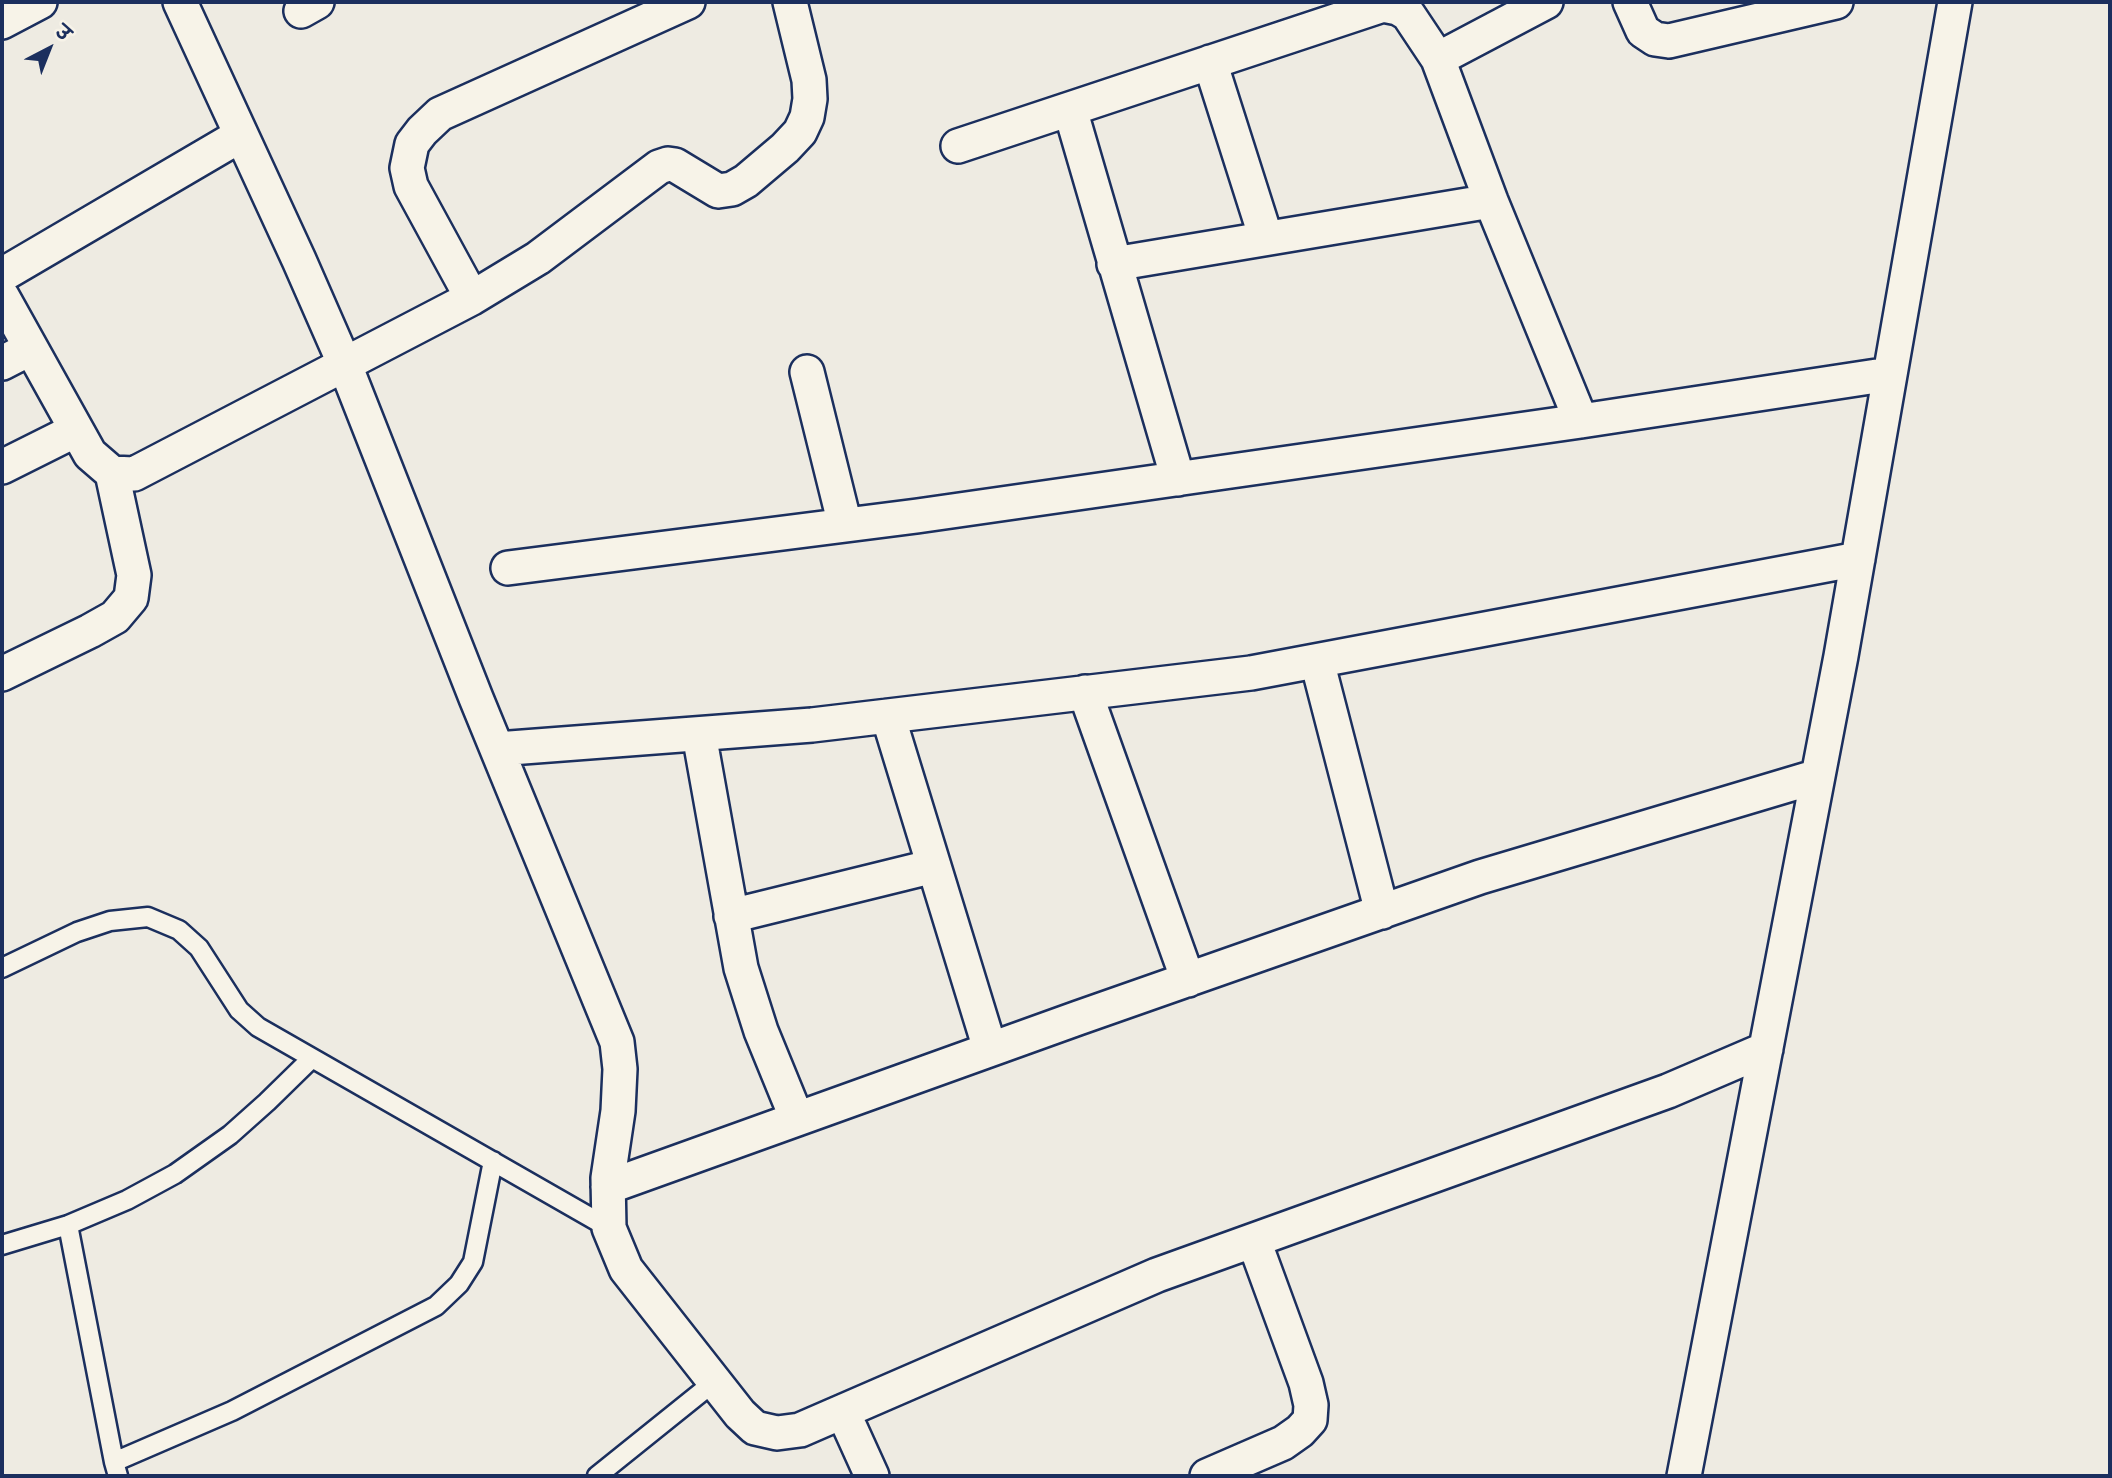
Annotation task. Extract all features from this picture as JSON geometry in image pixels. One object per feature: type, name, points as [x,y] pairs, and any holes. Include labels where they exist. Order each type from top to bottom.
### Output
[{"type":"street","points":[[2,22],[40,2]]},
{"type":"street","points":[[180,2],[345,365],[497,749],[617,1042],[620,1069],[618,1111],[608,1187],[610,1228],[626,1269],[740,1415],[755,1428],[777,1433],[800,1430],[1157,1275],[1668,1091],[1766,1049]]},
{"type":"street","points":[[472,298],[411,186],[407,168],[412,144],[440,114],[688,2]]},
{"type":"street","points":[[2,296],[90,454],[111,472],[134,474],[472,298],[538,258],[659,167],[675,165],[718,191],[746,181],[785,148],[800,132],[807,117],[810,99],[808,80],[790,2]]},
{"type":"street","points":[[1438,59],[1546,2]]},
{"type":"street","points":[[1630,2],[1643,31],[1655,39],[1669,41],[1836,2]]},
{"type":"street","points":[[1684,1476],[1858,559],[1955,2]]},
{"type":"street","points":[[958,146],[1383,5],[1398,8],[1408,14],[1438,59],[1491,201],[1581,421]]},
{"type":"street","points":[[1210,62],[1266,239]]},
{"type":"street","points":[[1070,109],[1178,479]]},
{"type":"street","points":[[2,275],[242,135]]},
{"type":"street","points":[[1114,264],[1491,201]]},
{"type":"street","points":[[2,363],[31,348]]},
{"type":"street","points":[[807,372],[845,525]]},
{"type":"street","points":[[508,568],[1178,479],[1890,374]]},
{"type":"street","points":[[2,467],[76,430]]},
{"type":"street","points":[[2,674],[115,617],[131,598],[134,575],[111,472]]},
{"type":"street","points":[[497,749],[812,725],[1251,673],[1858,559]]},
{"type":"street","points":[[1317,661],[1382,912]]},
{"type":"street","points":[[1085,692],[1188,980]]},
{"type":"street","points":[[888,716],[990,1049]]},
{"type":"street","points":[[699,734],[741,968],[761,1031],[797,1119]]},
{"type":"street","points":[[608,1187],[1480,877],[1818,776]]},
{"type":"street","points":[[731,916],[934,866]]},
{"type":"street","points":[[1207,1476],[1283,1443],[1310,1420],[1311,1405],[1306,1383],[1254,1241]]},
{"type":"street","points":[[843,1412],[872,1476]]},
{"type":"lane","points":[[2,968],[77,932],[110,921],[148,917],[179,930],[199,948],[239,1010],[258,1027],[610,1228]]},
{"type":"lane","points":[[2,1245],[68,1225],[127,1200],[175,1174],[230,1135],[312,1058]]},
{"type":"lane","points":[[68,1225],[116,1469],[436,1306],[459,1284],[473,1262],[493,1161]]},
{"type":"lane","points":[[597,1476],[714,1382]]}]
